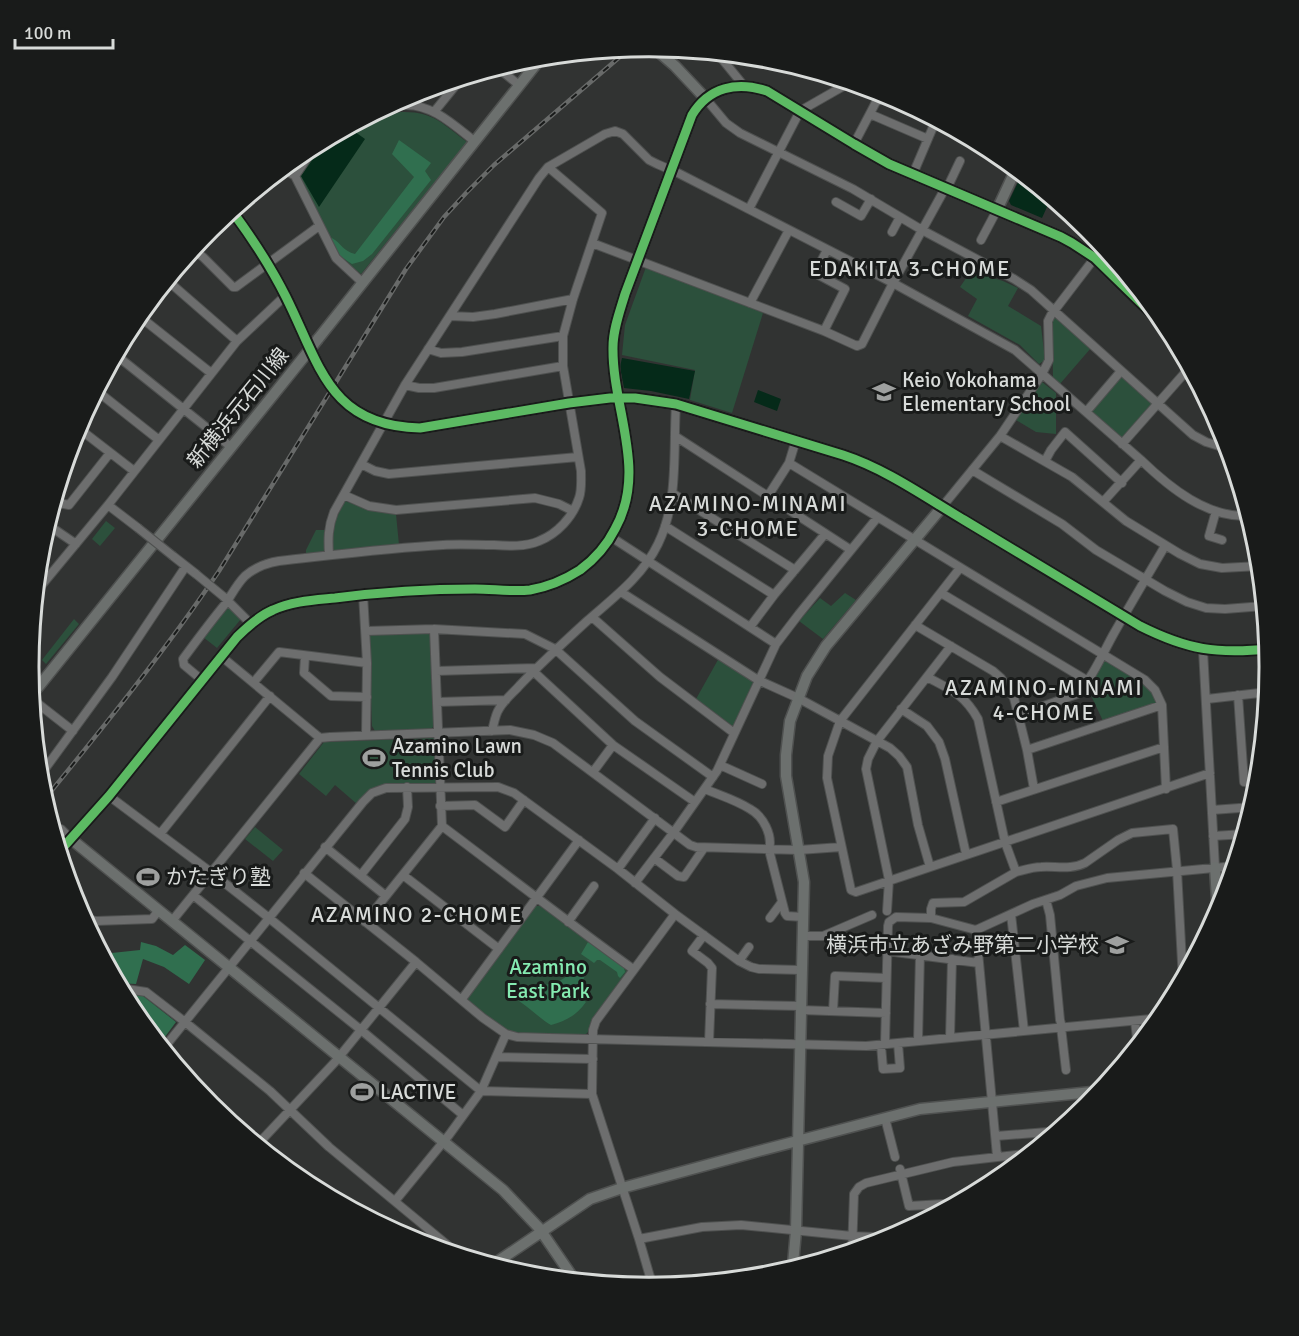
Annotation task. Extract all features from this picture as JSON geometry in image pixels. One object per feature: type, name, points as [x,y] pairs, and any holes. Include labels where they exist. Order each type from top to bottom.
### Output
[{"type":"street","points":[[666,58],[726,123],[740,133],[853,189],[922,230],[1014,279],[1054,310],[1192,435],[1218,446]]},
{"type":"street","points":[[726,64],[744,86]]},
{"type":"street","name":"新横浜元石川線","points":[[39,687],[533,69]]},
{"type":"street","points":[[506,75],[519,86]]},
{"type":"street","points":[[65,845],[109,796],[250,624],[273,609],[294,603],[363,594],[420,590],[532,589],[555,583],[580,570],[606,546],[623,514],[628,495],[630,470],[614,370],[612,345],[617,321],[692,115],[706,99],[720,90],[744,86],[767,91],[889,164],[1061,237],[1095,258],[1123,283]]},
{"type":"street","points":[[749,209],[801,111],[840,88]]},
{"type":"street","points":[[434,112],[451,91]]},
{"type":"street","points":[[854,144],[877,102]]},
{"type":"street","points":[[412,106],[434,112],[474,141]]},
{"type":"street","points":[[870,114],[928,139]]},
{"type":"street","points":[[913,174],[933,127]]},
{"type":"street","points":[[329,555],[329,525],[334,512],[405,385],[539,178],[548,167],[605,134],[615,131],[623,134],[657,164],[893,283],[1015,350],[1157,476],[1183,495],[1216,511],[1240,516]]},
{"type":"street","points":[[592,243],[824,331],[857,346],[862,344],[960,161]]},
{"type":"street","points":[[295,176],[301,166]]},
{"type":"street","points":[[202,680],[184,665],[183,659],[226,598],[246,575],[261,566],[279,561],[329,555],[459,544],[523,546],[538,542],[555,532],[567,520],[579,498],[581,484],[563,366],[563,336],[573,298],[602,213],[548,167]]},
{"type":"street","points":[[292,174],[295,176],[336,258],[363,282]]},
{"type":"street","points":[[981,240],[1012,177]]},
{"type":"street","points":[[836,202],[861,216],[871,200]]},
{"type":"street","points":[[892,232],[900,217]]},
{"type":"street","points":[[237,218],[268,264],[320,371],[331,388],[355,411],[370,419],[402,428],[420,428],[569,403],[619,398],[652,399],[676,404],[850,457],[890,476],[1161,637],[1203,650],[1239,652],[1260,650]]},
{"type":"street","points":[[200,255],[233,287],[236,287],[319,226]]},
{"type":"street","points":[[750,303],[789,230]]},
{"type":"street","points":[[824,331],[845,290],[815,273],[827,250]]},
{"type":"street","points":[[793,1261],[796,1231],[804,882],[786,776],[790,721],[807,676],[826,646],[1000,436],[1042,374],[1049,360],[1048,321],[1098,254]]},
{"type":"street","points":[[174,286],[237,341]]},
{"type":"street","points":[[45,581],[237,341],[285,296]]},
{"type":"street","points":[[450,316],[473,317],[495,314],[573,298]]},
{"type":"street","points":[[147,322],[211,373]]},
{"type":"street","points":[[428,349],[441,353],[462,352],[563,336]]},
{"type":"street","points":[[123,360],[231,447]]},
{"type":"street","points":[[405,385],[434,388],[563,366]]},
{"type":"street","points":[[1086,412],[1121,371]]},
{"type":"street","points":[[1122,444],[1184,374]]},
{"type":"street","points":[[103,396],[159,440]]},
{"type":"street","points":[[492,731],[498,710],[506,700],[555,649],[621,592],[648,562],[665,526],[672,493],[676,404]]},
{"type":"street","points":[[1045,461],[1065,432],[1122,483]]},
{"type":"street","points":[[85,433],[134,471]]},
{"type":"street","points":[[675,436],[851,550]]},
{"type":"street","points":[[1000,436],[1072,477],[1126,521],[1165,546],[1200,564],[1222,567],[1251,566]]},
{"type":"street","points":[[768,496],[789,464],[796,440]]},
{"type":"street","points":[[62,504],[69,505],[110,453]]},
{"type":"street","points":[[361,465],[389,474],[578,457]]},
{"type":"street","points":[[1103,502],[1141,460]]},
{"type":"street","points":[[789,464],[1151,685],[1162,705],[1166,789]]},
{"type":"street","points":[[972,470],[1062,524],[1096,550],[1187,602],[1206,608],[1257,607]]},
{"type":"street","points":[[672,493],[795,570]]},
{"type":"street","points":[[344,495],[369,506],[396,510],[535,498],[559,504],[573,511]]},
{"type":"street","points":[[108,505],[226,598],[250,624]]},
{"type":"street","points":[[1216,511],[1206,534],[1222,540]]},
{"type":"street","points":[[635,883],[713,777],[776,644],[877,518]]},
{"type":"street","points":[[665,526],[774,595]]},
{"type":"street","points":[[55,530],[76,544]]},
{"type":"street","points":[[750,627],[825,534]]},
{"type":"street","points":[[611,537],[776,644]]},
{"type":"street","points":[[1019,715],[1077,694],[1088,681],[1165,546]]},
{"type":"street","points":[[47,766],[112,677],[186,566]]},
{"type":"street","points":[[960,568],[840,721],[830,750],[826,778],[851,890],[856,892],[1210,773]]},
{"type":"street","points":[[621,592],[758,680],[798,698],[890,748],[899,756],[907,767],[918,825],[930,867]]},
{"type":"street","points":[[941,593],[1088,681]]},
{"type":"street","points":[[363,594],[367,663],[366,735]]},
{"type":"street","points":[[592,617],[660,677],[734,733]]},
{"type":"street","points":[[915,625],[993,670],[1001,678],[1014,698],[1034,789]]},
{"type":"street","points":[[366,632],[434,629],[522,633],[555,649],[635,721],[713,777]]},
{"type":"street","points":[[365,922],[441,826],[434,629]]},
{"type":"street","points":[[887,911],[889,880],[866,769],[868,759],[877,741],[951,646]]},
{"type":"street","points":[[1203,650],[1215,867],[1219,889]]},
{"type":"street","points":[[254,682],[279,652],[367,663]]},
{"type":"street","points":[[305,656],[304,673],[331,696],[367,697]]},
{"type":"street","points":[[222,657],[320,738],[520,731],[545,739],[560,748],[693,846],[770,850],[841,847]]},
{"type":"street","points":[[435,671],[535,669],[613,745],[694,802]]},
{"type":"street","points":[[927,677],[962,697],[978,719],[1005,842],[1016,872]]},
{"type":"street","points":[[1207,699],[1259,693]]},
{"type":"street","points":[[1238,695],[1244,782],[1249,781]]},
{"type":"street","points":[[160,834],[270,696]]},
{"type":"street","points":[[437,702],[506,700]]},
{"type":"street","points":[[40,705],[73,731]]},
{"type":"street","points":[[1027,750],[1162,705]]},
{"type":"street","points":[[901,709],[927,726],[939,742],[945,759],[966,854]]},
{"type":"street","points":[[172,921],[320,738]]},
{"type":"street","points":[[593,772],[613,745]]},
{"type":"street","points":[[996,802],[1164,747]]},
{"type":"street","points":[[720,765],[762,784]]},
{"type":"street","points":[[361,875],[405,819],[408,807],[407,787]]},
{"type":"street","points":[[168,1043],[363,802],[372,793],[386,788],[498,787],[514,793],[739,960],[759,969],[801,970]]},
{"type":"street","points":[[705,789],[751,809],[761,820],[769,834],[770,850],[787,916],[803,917]]},
{"type":"street","points":[[109,796],[269,918],[481,1091],[592,1094]]},
{"type":"street","points":[[440,806],[475,805],[505,827],[524,800]]},
{"type":"street","points":[[1212,810],[1243,808]]},
{"type":"street","points":[[618,869],[655,818]]},
{"type":"street","points":[[441,826],[633,969]]},
{"type":"street","points":[[931,918],[933,903],[964,902],[1016,872],[1038,867],[1079,866],[1132,833],[1173,829],[1182,965]]},
{"type":"street","points":[[61,830],[503,1190],[541,1231],[570,1273]]},
{"type":"street","points":[[1213,836],[1237,835]]},
{"type":"street","points":[[462,999],[579,840]]},
{"type":"street","points":[[325,847],[386,896]]},
{"type":"street","points":[[654,858],[678,876],[684,877],[704,848]]},
{"type":"street","points":[[898,1043],[900,1068],[883,1069],[889,922],[896,918],[931,918],[976,930],[1076,886],[1107,878],[1227,866]]},
{"type":"street","points":[[304,873],[483,1018],[506,1034],[517,1037],[856,1046],[1148,1020]]},
{"type":"street","points":[[403,875],[499,949]]},
{"type":"street","points":[[568,922],[594,886]]},
{"type":"street","points":[[193,895],[464,1115]]},
{"type":"street","points":[[1046,900],[1050,915],[1066,1070]]},
{"type":"street","points":[[770,918],[782,902]]},
{"type":"street","points":[[94,920],[152,919],[159,910]]},
{"type":"street","points":[[649,1278],[639,1239],[592,1094],[593,1030],[596,1021],[675,914]]},
{"type":"street","points":[[1011,914],[1024,1031]]},
{"type":"street","points":[[802,936],[822,936],[872,915]]},
{"type":"street","points":[[976,930],[998,1156]]},
{"type":"street","points":[[704,935],[692,951],[712,968],[709,1042]]},
{"type":"street","points":[[739,960],[749,947]]},
{"type":"street","points":[[887,951],[979,963]]},
{"type":"street","points":[[918,1041],[920,954]]},
{"type":"street","points":[[950,1038],[952,959]]},
{"type":"street","points":[[262,1139],[340,1056],[416,962]]},
{"type":"street","points":[[833,1011],[835,976],[886,978]]},
{"type":"street","points":[[131,990],[146,992],[185,1022],[270,1091],[329,1147],[446,1243]]},
{"type":"street","points":[[710,1004],[886,1013]]},
{"type":"street","points":[[1135,1021],[1137,1036]]},
{"type":"street","points":[[395,1200],[444,1142],[481,1091],[506,1034]]},
{"type":"street","points":[[496,1057],[593,1059]]},
{"type":"street","points":[[500,1260],[590,1199],[622,1188],[920,1109],[1088,1092]]},
{"type":"street","points":[[885,1118],[896,1156]]},
{"type":"street","points":[[996,1136],[1046,1132]]},
{"type":"street","points":[[852,1244],[854,1194],[866,1183],[900,1172],[952,1162],[1018,1154]]},
{"type":"street","points":[[900,1172],[909,1206],[942,1204]]},
{"type":"street","points":[[639,1239],[702,1227],[741,1225],[870,1237]]},
{"type":"green space","points":[[412,112],[430,116],[467,142],[361,274],[339,256],[299,178],[313,158],[393,114]]},
{"type":"green space","points":[[646,267],[763,313],[732,413],[690,400],[695,370],[622,355],[625,325]]},
{"type":"green space","points":[[971,271],[1018,288],[1008,306],[1041,326],[1045,360],[1039,364],[1020,345],[968,316],[977,299],[960,287]]},
{"type":"green space","points":[[1058,318],[1091,348],[1059,385],[1053,378],[1052,319]]},
{"type":"green space","points":[[1122,374],[1153,404],[1121,439],[1090,413]]},
{"type":"green space","points":[[1042,382],[1056,393],[1056,434],[1036,432],[1016,420]]},
{"type":"green space","points":[[345,501],[367,509],[396,514],[399,545],[333,552],[333,525]]},
{"type":"green space","points":[[106,521],[115,528],[100,546],[92,539]]},
{"type":"green space","points":[[316,530],[325,530],[325,549],[323,552],[306,555],[306,550]]},
{"type":"green space","points":[[845,593],[856,600],[823,639],[799,621],[820,598],[831,606]]},
{"type":"green space","points":[[229,607],[241,619],[217,648],[203,637]]},
{"type":"green space","points":[[74,619],[79,624],[46,664],[42,660]]},
{"type":"green space","name":"Azamino Lawn Tennis Club","points":[[426,633],[431,635],[435,725],[431,729],[375,731],[372,726],[370,635]]},
{"type":"green space","points":[[719,658],[754,680],[734,727],[696,699]]},
{"type":"green space","points":[[1105,658],[1153,689],[1158,703],[1103,721],[1088,689]]},
{"type":"green space","name":"Azamino Lawn Tennis Club","points":[[435,738],[437,781],[434,784],[382,787],[357,804],[335,785],[326,796],[299,774],[324,742]]},
{"type":"green space","points":[[255,827],[283,850],[273,861],[245,839]]},
{"type":"green space","name":"Azamino East Park","points":[[534,906],[540,906],[626,968],[627,972],[594,1017],[586,1034],[509,1031],[468,1002],[468,997]]},
{"type":"shaded area","points":[[356,133],[365,139],[319,207],[301,176],[314,158],[344,139]]},
{"type":"shaded area","points":[[399,140],[431,163],[425,171],[431,180],[372,254],[363,261],[352,264],[340,256],[331,239],[355,254],[414,177],[392,154]]},
{"type":"shaded area","points":[[1018,182],[1048,205],[1042,218],[1011,205],[1009,201]]},
{"type":"shaded area","points":[[622,358],[695,371],[689,399],[624,388],[620,367]]},
{"type":"shaded area","points":[[758,390],[781,399],[777,411],[754,402]]},
{"type":"shaded area","points":[[141,942],[156,946],[173,955],[185,945],[205,960],[189,984],[164,967],[143,959],[136,984],[128,984],[110,953],[140,950]]},
{"type":"shaded area","points":[[588,942],[624,968],[625,972],[620,978],[617,972],[600,960],[594,963],[581,954]]},
{"type":"shaded area","points":[[579,962],[587,970],[583,981],[574,993],[586,1002],[571,1017],[551,1025],[519,1001],[529,986],[550,984],[565,978]]},
{"type":"shaded area","points":[[134,994],[143,996],[176,1022],[164,1038]]},
{"type":"railway","points":[[52,790],[156,659],[219,571],[406,269],[444,217],[494,165],[618,59]]},
{"type":"cycle path","points":[[65,845],[109,796],[237,637],[268,612],[304,601],[422,590],[530,590],[550,585],[575,573],[600,551],[615,529],[624,507],[628,484],[629,462],[614,370],[613,340],[617,320],[692,115],[715,92],[735,87],[767,91],[889,164],[1072,243],[1095,258],[1134,296]]},
{"type":"cycle path","points":[[237,218],[274,275],[319,368],[347,404],[365,416],[390,425],[420,428],[610,398],[635,398],[676,404],[843,455],[875,468],[1157,634],[1203,648],[1233,651],[1260,650]]},
{"type":"place","name":"Keio Yokohama Elementary School","points":[[884,392]]},
{"type":"place","name":"Azamino Lawn Tennis Club","points":[[374,758]]},
{"type":"place","name":"かたぎり塾","points":[[148,877]]},
{"type":"place","name":"横浜市立あざみ野第二小学校","points":[[1117,945]]},
{"type":"place","name":"LACTIVE","points":[[362,1092]]},
{"type":"district","name":"EDAKITA 3-CHOME","points":[[910,268]]},
{"type":"district","name":"AZAMINO-MINAMI 3-CHOME","points":[[748,516]]},
{"type":"district","name":"AZAMINO-MINAMI 4-CHOME","points":[[1044,700]]},
{"type":"district","name":"AZAMINO 2-CHOME","points":[[417,914]]}]
